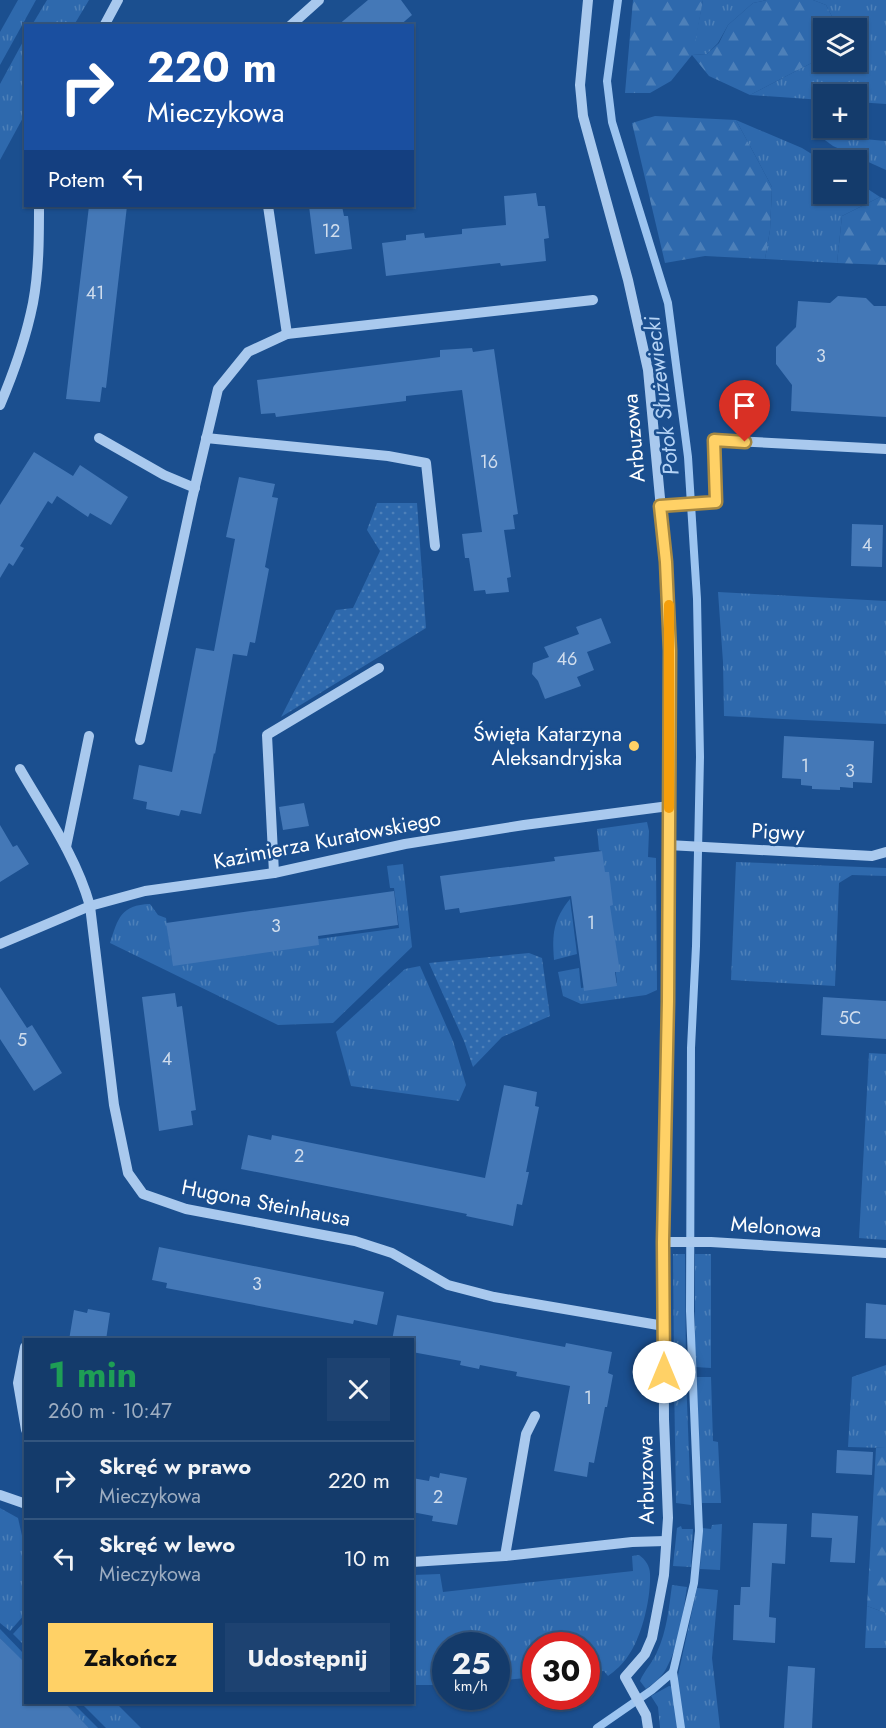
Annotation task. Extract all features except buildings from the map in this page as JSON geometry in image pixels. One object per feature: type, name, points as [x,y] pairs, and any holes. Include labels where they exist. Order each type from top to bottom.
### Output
[{"type":"street","points":[[105,24],[118,0]]},
{"type":"street","points":[[292,24],[319,0]]},
{"type":"street","name":"Arbuzowa","points":[[588,0],[580,85],[583,116],[641,331],[648,370],[669,614],[667,1242],[664,1326],[664,1419],[668,1518],[664,1575],[656,1622],[645,1654],[624,1677],[646,1715],[648,1728]]},
{"type":"street","points":[[0,405],[19,357],[33,302],[39,207]]},
{"type":"street","points":[[268,207],[287,334]]},
{"type":"street","points":[[140,740],[218,389],[248,352],[287,334],[593,300]]},
{"type":"street","points":[[99,438],[164,475],[195,488]]},
{"type":"street","points":[[206,438],[378,455],[426,463],[435,546]]},
{"type":"street","points":[[660,506],[716,502],[714,440],[886,449]]},
{"type":"street","points":[[274,873],[267,735],[379,668]]},
{"type":"street","points":[[66,847],[89,736]]},
{"type":"street","name":"Hugona Steinhausa","points":[[20,770],[66,847],[83,881],[90,906],[114,1105],[121,1144],[128,1173],[143,1194],[186,1209],[355,1240],[392,1253],[448,1285],[494,1297],[664,1326]]},
{"type":"street","name":"Kazimierza Kuratowskiego","points":[[0,944],[90,906],[145,891],[274,873],[405,844],[524,825],[669,806]]},
{"type":"street","name":"Pigwy","points":[[668,845],[872,856],[886,852]]},
{"type":"street","name":"Melonowa","points":[[667,1242],[711,1242],[886,1254]]},
{"type":"street","points":[[24,1356],[18,1383],[24,1418]]},
{"type":"street","points":[[505,1556],[526,1434],[535,1416]]},
{"type":"street","points":[[0,1495],[24,1503]]},
{"type":"street","points":[[414,1562],[505,1556],[632,1542],[666,1541]]},
{"type":"green space","points":[[18,0],[36,0],[0,65],[0,32]]},
{"type":"green space","points":[[47,0],[89,0],[75,24],[33,24]]},
{"type":"green space","points":[[633,0],[703,0],[693,55],[707,54],[719,43],[728,25],[753,3],[767,0],[813,0],[826,5],[833,18],[813,18],[813,62],[750,95],[709,76],[692,55],[671,81],[650,93],[625,93]]},
{"type":"green space","points":[[703,0],[767,0],[753,3],[728,25],[718,43],[707,54],[692,55]]},
{"type":"green space","points":[[813,0],[886,0],[886,104],[867,103],[867,84],[813,84],[813,99],[750,95],[813,62],[813,72],[867,72],[867,18],[833,18],[826,5]]},
{"type":"green space","points":[[24,40],[24,116],[0,160],[0,84]]},
{"type":"green space","points":[[655,116],[736,120],[772,187],[770,230],[765,259],[705,256],[665,263],[632,123]]},
{"type":"green space","points":[[736,120],[813,155],[813,204],[866,204],[842,216],[837,263],[765,259],[770,230],[772,187]]},
{"type":"green space","points":[[822,138],[886,141],[886,170],[867,161],[867,150],[842,150]]},
{"type":"green space","points":[[867,189],[880,197],[867,204]]},
{"type":"green space","points":[[880,197],[886,199],[886,265],[837,263],[842,216]]},
{"type":"green space","points":[[377,503],[417,503],[426,628],[281,717],[336,610],[353,608],[380,551],[367,530]]},
{"type":"green space","points":[[718,592],[886,601],[886,724],[724,716]]},
{"type":"green space","points":[[647,822],[648,857],[656,858],[657,990],[646,995],[581,1004],[563,996],[558,972],[579,968],[581,988],[617,983],[597,829]]},
{"type":"green space","points":[[736,862],[886,868],[886,876],[852,875],[839,883],[835,986],[731,980]]},
{"type":"green space","points":[[403,864],[412,947],[333,1023],[278,1025],[110,943],[122,914],[133,907],[150,904],[158,915],[166,918],[172,959],[399,928],[394,888],[390,888],[387,866]]},
{"type":"green space","points":[[570,899],[577,954],[554,960],[555,928],[560,914]]},
{"type":"green space","points":[[529,953],[542,958],[550,1016],[502,1037],[473,1067],[464,1041],[429,963]]},
{"type":"green space","points":[[420,966],[453,1041],[466,1085],[459,1101],[351,1086],[336,1032],[405,969]]},
{"type":"green space","points":[[869,1053],[886,1054],[886,1240],[859,1238]]},
{"type":"green space","points":[[673,1254],[685,1254],[686,1368],[674,1368]]},
{"type":"green space","points":[[695,1254],[711,1254],[711,1368],[695,1367]]},
{"type":"green space","points":[[886,1365],[886,1448],[848,1447],[852,1377]]},
{"type":"green space","points":[[674,1377],[686,1377],[691,1505],[676,1503]]},
{"type":"green space","points":[[696,1377],[711,1377],[713,1441],[718,1442],[721,1503],[702,1503]]},
{"type":"green space","points":[[876,1448],[886,1448],[886,1613],[867,1606]]},
{"type":"green space","points":[[0,1508],[18,1518],[24,1545],[24,1615],[10,1631],[0,1623]]},
{"type":"green space","points":[[722,1524],[720,1570],[700,1569],[702,1528],[711,1529],[712,1525]]},
{"type":"green space","points":[[681,1526],[682,1529],[693,1529],[691,1567],[673,1566],[677,1528]]},
{"type":"green space","points":[[639,1555],[647,1563],[650,1571],[645,1617],[633,1648],[621,1665],[608,1676],[604,1671],[600,1671],[600,1632],[522,1632],[522,1678],[510,1680],[510,1632],[432,1632],[432,1685],[414,1685],[414,1575],[440,1574],[443,1592],[633,1571],[632,1556]]},
{"type":"green space","points":[[672,1585],[687,1587],[677,1640],[664,1672],[646,1689],[640,1681],[655,1656],[663,1636]]},
{"type":"green space","points":[[697,1588],[718,1590],[712,1658],[720,1728],[683,1728],[677,1680]]},
{"type":"green space","points":[[867,1606],[886,1613],[886,1648],[865,1648]]},
{"type":"green space","points":[[24,1622],[24,1645],[13,1634]]},
{"type":"green space","points":[[0,1629],[24,1654],[24,1663],[0,1638]]},
{"type":"green space","points":[[669,1686],[674,1687],[679,1728],[660,1728],[658,1707],[651,1696]]},
{"type":"green space","points":[[65,1704],[74,1704],[98,1728],[89,1728]]},
{"type":"green space","points":[[82,1704],[117,1704],[141,1728],[106,1728]]},
{"type":"waterway","name":"Potok Służewiecki","points":[[597,1728],[652,1690],[673,1672],[694,1583],[699,1531],[690,1311],[691,1048],[696,946],[700,757],[697,599],[688,457],[668,303],[612,122],[607,81],[618,0]]},
{"type":"waterway","points":[[673,1672],[681,1728]]},
{"type":"slow traffic","points":[[669,605],[669,808]]},
{"type":"place","name":"Święta Katarzyna Aleksandryjska","points":[[634,746]]},
{"type":"route","points":[[664,1372],[663,1242],[668,1001],[670,651],[666,562],[660,506],[716,502],[714,440],[745,442]]}]
